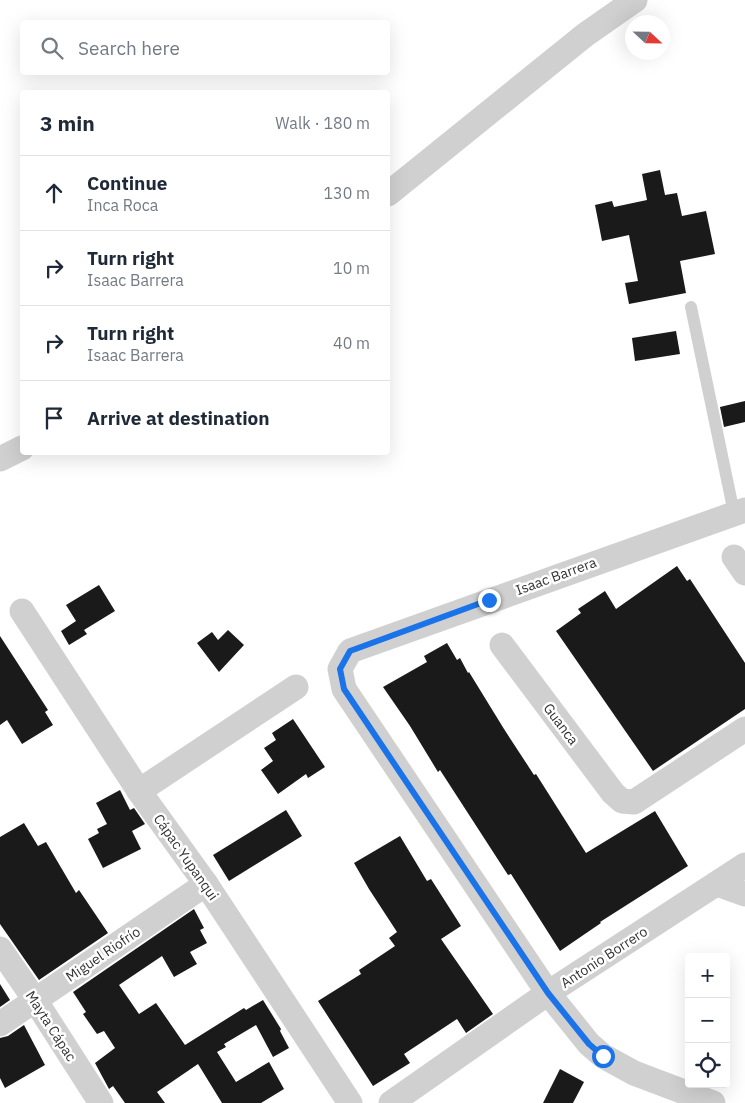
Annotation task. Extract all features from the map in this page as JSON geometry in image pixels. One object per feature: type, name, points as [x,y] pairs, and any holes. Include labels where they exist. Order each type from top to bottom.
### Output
[{"type":"street","points":[[390,192],[585,35],[635,0]]},
{"type":"street","points":[[0,459],[20,449]]},
{"type":"street","name":"Isaac Barrera","points":[[548,993],[344,689],[340,669],[350,651],[740,511]]},
{"type":"street","name":"Cápac Yupanqui","points":[[22,611],[139,791],[206,884],[350,1103]]},
{"type":"street","name":"Guanca","points":[[502,645],[613,793],[622,801],[634,802],[745,729]]},
{"type":"street","points":[[139,791],[296,688]]},
{"type":"street","name":"Antonio Borrero","points":[[391,1103],[548,993],[745,865]]},
{"type":"street","name":"Miguel Riofrío","points":[[0,1024],[206,884]]},
{"type":"street","points":[[716,884],[745,894]]},
{"type":"street","name":"Mayta Cápac","points":[[0,949],[101,1103]]},
{"type":"street","points":[[548,993],[589,1044],[603,1056],[634,1073],[713,1103]]},
{"type":"lane","points":[[691,307],[740,511]]},
{"type":"building","points":[[660,170],[665,195],[677,193],[682,216],[706,211],[715,254],[680,261],[686,293],[629,304],[625,283],[638,281],[629,235],[602,241],[595,205],[612,201],[614,207],[647,200],[642,174]]},
{"type":"building","points":[[676,331],[680,354],[635,361],[632,338]]},
{"type":"building","points":[[745,401],[745,422],[724,427],[720,407]]},
{"type":"building","points":[[677,566],[687,581],[690,579],[745,663],[745,709],[653,771],[556,631],[581,613],[578,609],[605,591],[616,609]]},
{"type":"building","points":[[99,585],[115,611],[84,630],[87,634],[69,645],[61,631],[76,621],[66,605]]},
{"type":"building","points":[[228,630],[244,645],[219,672],[197,643],[212,632],[218,640]]},
{"type":"building","points":[[0,636],[48,710],[45,712],[53,725],[22,744],[7,720],[0,725]]},
{"type":"building","points":[[447,643],[457,660],[460,658],[504,729],[534,775],[536,774],[586,853],[655,811],[688,866],[600,922],[560,951],[511,874],[508,875],[440,770],[438,772],[383,687],[427,662],[424,656]]},
{"type":"building","points":[[293,719],[325,767],[308,778],[306,774],[278,794],[261,770],[273,761],[264,748],[276,740],[272,733]]},
{"type":"building","points":[[120,790],[130,810],[134,808],[145,824],[132,831],[141,849],[103,868],[88,839],[99,833],[97,829],[107,824],[96,803]]},
{"type":"building","points":[[286,810],[302,836],[229,881],[213,855]]},
{"type":"building","points":[[24,823],[38,846],[46,842],[76,893],[79,890],[108,933],[39,980],[0,924],[0,837]]},
{"type":"building","points":[[400,836],[427,881],[431,879],[461,926],[441,939],[493,1014],[466,1033],[457,1019],[404,1054],[410,1063],[373,1086],[318,1001],[361,974],[359,970],[395,946],[389,938],[397,932],[354,863]]},
{"type":"building","points":[[194,909],[204,928],[200,930],[207,943],[190,952],[197,964],[174,977],[162,956],[119,985],[139,1014],[156,1003],[185,1045],[244,1008],[246,1010],[263,1000],[281,1029],[280,1031],[289,1048],[273,1057],[256,1025],[224,1044],[226,1047],[217,1052],[236,1082],[269,1062],[284,1089],[261,1103],[222,1103],[198,1064],[157,1092],[165,1103],[125,1103],[113,1086],[109,1089],[95,1063],[115,1048],[104,1031],[97,1034],[83,1014],[86,1012],[73,992]]},
{"type":"building","points":[[0,984],[10,1000],[0,1007]]},
{"type":"building","points":[[24,1025],[45,1065],[5,1088],[0,1078],[0,1038],[8,1036]]},
{"type":"building","points":[[560,1069],[584,1082],[573,1103],[543,1103]]},
{"type":"route","points":[[489,600],[350,651],[340,669],[344,689],[548,993],[589,1044],[603,1056]]}]
